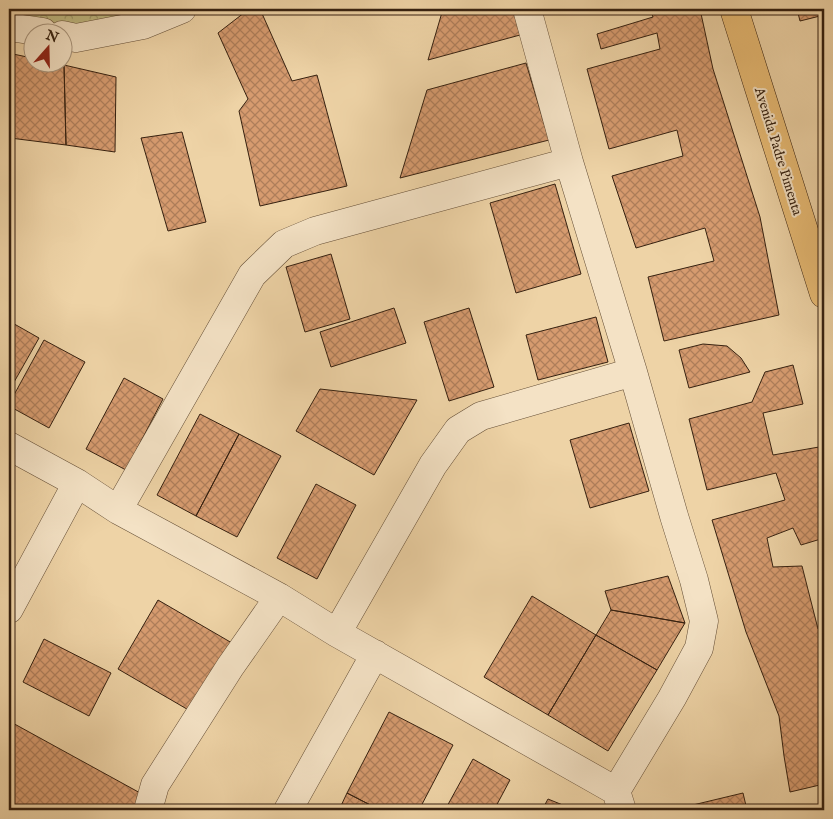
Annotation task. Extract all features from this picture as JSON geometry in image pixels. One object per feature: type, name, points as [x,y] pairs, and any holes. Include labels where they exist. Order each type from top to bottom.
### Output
[{"type":"main road","name":"Avenida Padre Pimenta","points":[[734,9],[823,286]]},
{"type":"street","points":[[72,37],[143,25],[182,9]]},
{"type":"street","points":[[9,446],[77,483],[118,510],[279,598],[619,800],[699,648],[704,621],[694,580],[633,372],[569,162],[527,9]]},
{"type":"street","points":[[9,27],[22,29]]},
{"type":"street","points":[[118,510],[252,275],[284,244],[315,231],[569,162]]},
{"type":"street","points":[[337,633],[432,465],[458,430],[481,416],[633,372]]},
{"type":"street","points":[[9,609],[77,483]]},
{"type":"street","points":[[148,810],[155,785],[230,667],[279,598]]},
{"type":"street","points":[[288,810],[375,654]]},
{"type":"green space","points":[[9,9],[159,9],[73,28],[72,22],[35,22],[9,18]]},
{"type":"building","points":[[249,9],[260,9],[292,81],[317,75],[347,186],[260,206],[239,111],[248,99],[218,33]]},
{"type":"building","points":[[443,9],[513,9],[520,35],[428,60]]},
{"type":"building","points":[[650,9],[700,9],[713,69],[760,217],[779,315],[664,341],[648,277],[714,261],[705,228],[636,248],[612,176],[683,156],[677,130],[609,149],[587,69],[660,49],[657,33],[601,49],[597,34],[653,17]]},
{"type":"building","points":[[797,9],[824,9],[824,15],[800,21]]},
{"type":"building","points":[[9,54],[13,54],[10,138],[9,138]]},
{"type":"building","points":[[13,54],[22,56],[22,72],[64,72],[66,145],[10,138]]},
{"type":"building","points":[[526,63],[549,140],[400,178],[427,90]]},
{"type":"building","points":[[72,67],[116,77],[115,152],[66,145],[64,72],[72,72]]},
{"type":"building","points":[[824,105],[824,122],[820,107]]},
{"type":"building","points":[[182,132],[206,222],[168,231],[141,138]]},
{"type":"building","points":[[555,184],[581,274],[516,293],[490,203]]},
{"type":"building","points":[[331,254],[350,319],[305,332],[286,267]]},
{"type":"building","points":[[394,308],[406,343],[331,367],[320,332]]},
{"type":"building","points":[[469,308],[494,387],[449,401],[424,322]]},
{"type":"building","points":[[596,317],[608,362],[538,380],[526,335]]},
{"type":"building","points":[[9,321],[39,338],[9,391]]},
{"type":"building","points":[[44,340],[85,362],[49,428],[9,406]]},
{"type":"building","points":[[703,344],[727,346],[741,358],[750,372],[689,388],[679,350]]},
{"type":"building","points":[[793,365],[803,404],[763,413],[773,455],[819,447],[824,467],[824,538],[801,545],[793,528],[767,538],[773,567],[802,566],[818,629],[824,627],[824,784],[790,792],[779,716],[746,632],[712,520],[785,500],[776,473],[707,490],[689,419],[752,402],[765,372]]},
{"type":"building","points":[[124,378],[163,399],[126,470],[86,449]]},
{"type":"building","points":[[320,389],[417,400],[374,475],[296,431]]},
{"type":"building","points":[[200,414],[239,434],[196,516],[157,495]]},
{"type":"building","points":[[629,423],[649,491],[590,508],[570,440]]},
{"type":"building","points":[[239,434],[281,456],[237,537],[196,516]]},
{"type":"building","points":[[316,484],[356,505],[317,579],[277,558]]},
{"type":"building","points":[[9,566],[16,570],[9,585]]},
{"type":"building","points":[[668,576],[685,623],[611,610],[605,591]]},
{"type":"building","points":[[532,596],[596,635],[548,715],[484,677]]},
{"type":"building","points":[[158,600],[232,643],[192,712],[118,669]]},
{"type":"building","points":[[611,610],[685,623],[657,670],[596,635]]},
{"type":"building","points":[[596,635],[657,670],[608,751],[548,715]]},
{"type":"building","points":[[44,639],[111,673],[89,716],[23,682]]},
{"type":"building","points":[[389,712],[453,745],[419,810],[380,810],[347,793]]},
{"type":"building","points":[[9,721],[142,794],[134,810],[9,810]]},
{"type":"building","points":[[473,759],[510,780],[494,810],[445,810]]},
{"type":"building","points":[[347,793],[380,810],[339,810]]},
{"type":"building","points":[[743,793],[747,810],[672,810]]},
{"type":"building","points":[[548,799],[575,810],[542,810]]}]
